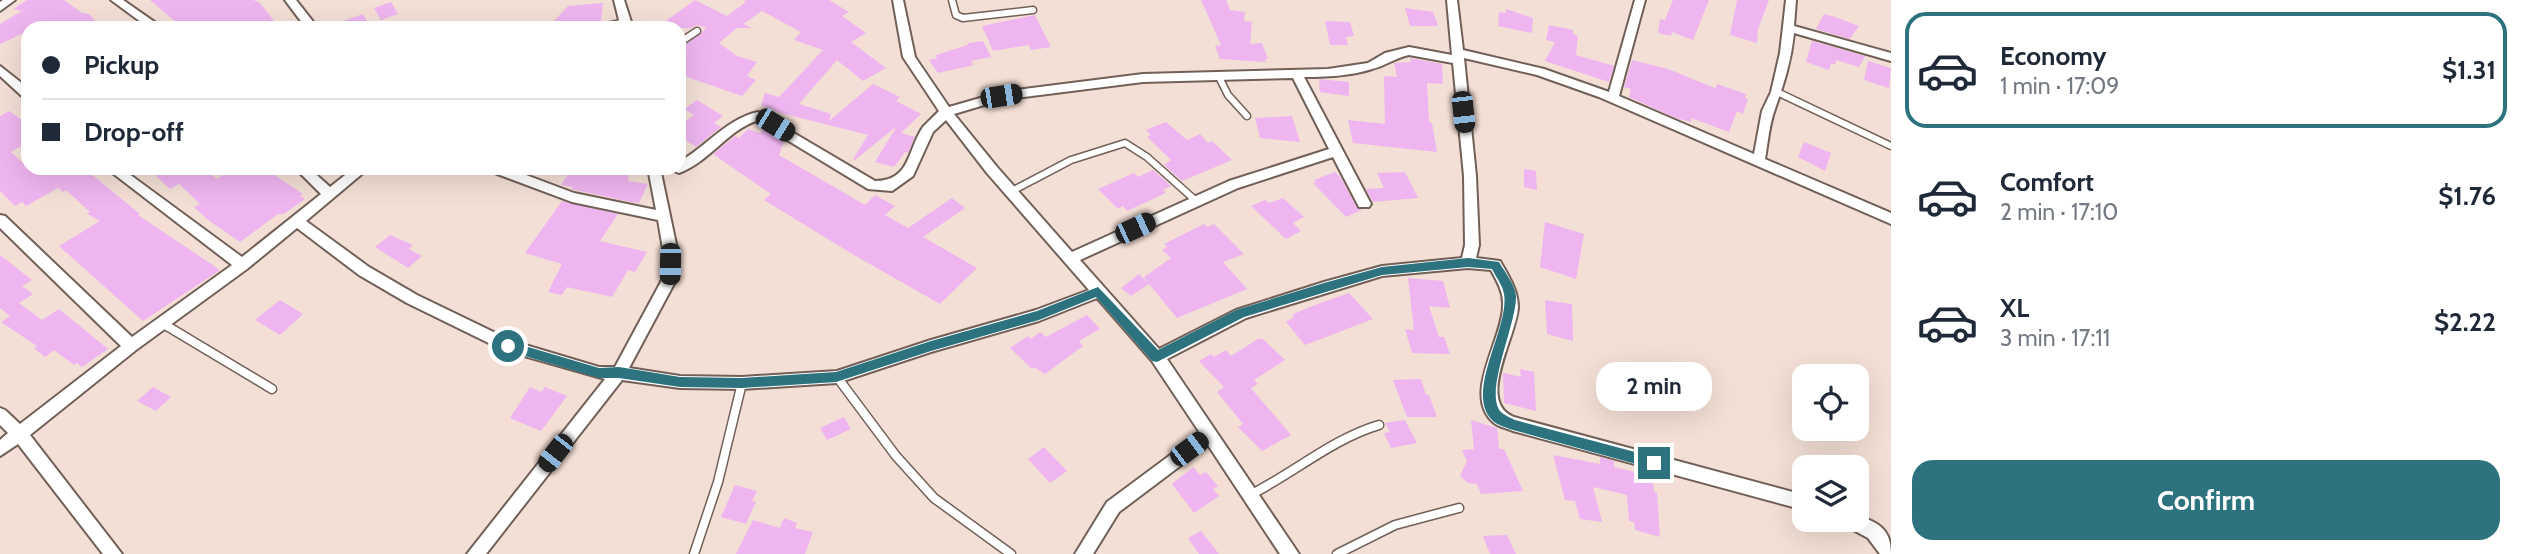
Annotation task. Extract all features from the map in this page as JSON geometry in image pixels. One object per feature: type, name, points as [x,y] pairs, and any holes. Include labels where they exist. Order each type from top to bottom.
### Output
[{"type":"street","points":[[0,8],[10,0]]},
{"type":"street","points":[[116,0],[147,21]]},
{"type":"street","points":[[290,0],[306,21]]},
{"type":"street","points":[[619,0],[626,21]]},
{"type":"street","points":[[898,0],[909,57],[946,112],[1010,192],[1157,357],[1290,554]]},
{"type":"street","points":[[1452,0],[1470,176],[1472,245],[1468,262]]},
{"type":"street","points":[[1611,98],[1616,92],[1640,0]]},
{"type":"street","points":[[1759,160],[1768,111],[1777,92],[1786,53],[1791,0]]},
{"type":"street","points":[[1788,29],[1891,57]]},
{"type":"street","points":[[686,163],[723,138],[738,123],[749,116],[758,116],[873,187],[892,186],[908,173],[928,130],[946,112],[1001,96],[1143,78],[1297,75],[1371,66],[1389,56],[1409,51],[1457,56],[1541,72],[1759,160],[1891,219]]},
{"type":"street","points":[[0,70],[21,89]]},
{"type":"street","points":[[1297,75],[1364,204]]},
{"type":"street","points":[[1070,259],[1228,185],[1337,151]]},
{"type":"street","points":[[121,175],[242,265]]},
{"type":"street","points":[[309,175],[329,194]]},
{"type":"street","points":[[0,449],[131,346],[242,265],[354,175]]},
{"type":"street","points":[[513,175],[572,197],[666,217]]},
{"type":"street","points":[[476,554],[619,373],[669,280],[670,248],[656,175]]},
{"type":"street","points":[[0,220],[131,346]]},
{"type":"street","points":[[296,220],[364,271],[412,299],[508,346],[599,373],[619,373],[680,382],[742,383],[836,377],[1039,315],[1098,292]]},
{"type":"street","points":[[1157,357],[1241,314],[1382,271],[1468,262],[1495,265],[1510,292],[1510,312],[1491,375],[1490,404],[1497,417],[1513,424],[1792,500]]},
{"type":"street","points":[[0,415],[20,434],[113,554]]},
{"type":"street","points":[[1084,554],[1113,507],[1209,435]]},
{"type":"street","points":[[1869,527],[1883,538],[1889,554]]},
{"type":"lane","points":[[952,0],[956,15],[963,18],[1033,10]]},
{"type":"lane","points":[[686,39],[698,31]]},
{"type":"lane","points":[[1219,77],[1228,94],[1248,116]]},
{"type":"lane","points":[[1777,92],[1891,146]]},
{"type":"lane","points":[[1010,192],[1071,160],[1125,143],[1147,157],[1195,200]]},
{"type":"lane","points":[[162,323],[272,389]]},
{"type":"lane","points":[[836,377],[896,456],[934,498],[1011,554]]},
{"type":"lane","points":[[694,554],[718,482],[742,383]]},
{"type":"lane","points":[[1249,496],[1297,470],[1335,441],[1357,430],[1380,425]]},
{"type":"lane","points":[[1336,554],[1376,531],[1414,517],[1459,508]]},
{"type":"building","points":[[27,0],[64,0],[82,13],[89,14],[96,21],[21,21],[21,34],[0,44],[0,24],[22,11],[13,9]]},
{"type":"building","points":[[150,0],[253,0],[259,2],[274,21],[175,21]]},
{"type":"building","points":[[695,0],[727,16],[746,2],[743,0],[829,0],[849,12],[842,16],[866,33],[851,42],[886,68],[863,81],[837,60],[799,104],[831,114],[829,121],[873,84],[900,97],[896,101],[921,114],[901,133],[915,137],[908,153],[905,152],[894,167],[875,162],[897,126],[855,160],[853,159],[868,135],[781,113],[761,105],[765,93],[779,97],[823,50],[794,40],[801,32],[762,11],[743,24],[752,28],[737,28],[719,43],[737,56],[757,62],[747,76],[756,80],[742,96],[686,77],[686,44],[707,28],[697,25],[686,28],[686,21],[666,21]]},
{"type":"building","points":[[1201,0],[1226,0],[1230,10],[1245,12],[1244,21],[1252,22],[1250,44],[1262,43],[1268,59],[1265,59],[1266,62],[1220,59],[1215,46],[1221,45]]},
{"type":"building","points":[[1673,0],[1709,0],[1693,40],[1672,32],[1671,36],[1658,33],[1660,19],[1665,20]]},
{"type":"building","points":[[1737,0],[1769,0],[1758,29],[1757,43],[1730,35]]},
{"type":"building","points":[[391,2],[398,14],[381,20],[374,8]]},
{"type":"building","points":[[603,3],[601,21],[554,21],[568,6]]},
{"type":"building","points":[[1405,8],[1433,12],[1438,26],[1410,26]]},
{"type":"building","points":[[1506,9],[1533,18],[1532,33],[1498,26],[1499,12],[1506,13]]},
{"type":"building","points":[[363,14],[367,21],[343,21]]},
{"type":"building","points":[[1824,14],[1859,26],[1850,39],[1816,29]]},
{"type":"building","points":[[1035,15],[1051,47],[1031,50],[1029,45],[993,51],[982,26]]},
{"type":"building","points":[[1325,21],[1350,22],[1354,36],[1346,37],[1348,45],[1330,45]]},
{"type":"building","points":[[1549,25],[1573,30],[1573,34],[1578,36],[1576,55],[1614,66],[1609,82],[1545,61],[1555,42],[1546,40]]},
{"type":"building","points":[[983,41],[991,57],[971,61],[974,65],[938,73],[929,60],[968,43]]},
{"type":"building","points":[[1812,41],[1865,56],[1859,67],[1836,60],[1835,65],[1831,63],[1829,70],[1806,62]]},
{"type":"building","points":[[1410,58],[1442,64],[1443,84],[1427,83],[1429,122],[1432,123],[1437,152],[1353,143],[1348,120],[1385,124],[1384,76],[1397,77],[1394,63],[1411,62]]},
{"type":"building","points":[[1632,60],[1668,69],[1712,87],[1716,88],[1717,84],[1746,94],[1745,98],[1748,99],[1743,114],[1737,111],[1729,132],[1691,118],[1691,122],[1676,118],[1629,97],[1631,89],[1624,87]]},
{"type":"building","points":[[1868,61],[1891,68],[1889,88],[1864,80]]},
{"type":"building","points":[[1319,79],[1349,82],[1349,96],[1320,92]]},
{"type":"building","points":[[697,100],[723,116],[714,123],[721,127],[696,147],[686,141],[686,121],[694,115],[686,108]]},
{"type":"building","points":[[9,111],[21,119],[21,146],[11,152],[21,161],[21,175],[93,175],[140,214],[138,215],[220,270],[143,321],[59,246],[100,221],[87,214],[90,212],[66,190],[63,192],[58,188],[26,206],[22,202],[15,206],[0,191],[0,116]]},
{"type":"building","points":[[1292,116],[1300,142],[1260,138],[1255,118]]},
{"type":"building","points":[[1166,122],[1187,140],[1200,134],[1208,143],[1212,141],[1232,160],[1182,181],[1164,165],[1171,160],[1147,137],[1151,135],[1146,130]]},
{"type":"building","points":[[748,129],[760,133],[764,129],[782,140],[784,142],[779,155],[865,205],[875,195],[895,206],[885,215],[908,228],[952,198],[965,208],[923,237],[977,268],[940,304],[854,255],[764,200],[771,194],[713,154]]},
{"type":"building","points":[[1804,142],[1831,153],[1825,171],[1798,157]]},
{"type":"building","points":[[1524,169],[1536,171],[1537,190],[1524,187]]},
{"type":"building","points":[[1153,170],[1171,186],[1163,190],[1166,193],[1127,211],[1123,206],[1118,209],[1098,189],[1134,173],[1138,177]]},
{"type":"building","points":[[1335,172],[1357,208],[1362,210],[1346,217],[1313,183],[1316,182],[1314,180]]},
{"type":"building","points":[[1405,172],[1418,198],[1373,202],[1366,189],[1384,188],[1377,173]]},
{"type":"building","points":[[155,175],[213,175],[217,179],[224,175],[274,175],[303,194],[300,196],[305,199],[284,214],[278,214],[240,242],[194,207],[200,204],[179,184],[170,189]]},
{"type":"building","points":[[568,175],[629,175],[628,181],[648,184],[639,203],[561,185]]},
{"type":"building","points":[[1283,198],[1304,217],[1293,223],[1301,231],[1286,239],[1251,206],[1265,200],[1269,203]]},
{"type":"building","points":[[562,201],[618,214],[600,241],[647,252],[635,272],[628,270],[612,297],[567,287],[562,295],[548,292],[562,264],[525,253]]},
{"type":"building","points":[[1545,222],[1584,234],[1576,279],[1540,267]]},
{"type":"building","points":[[1204,224],[1208,227],[1214,224],[1244,254],[1223,262],[1247,289],[1177,318],[1149,284],[1131,296],[1121,288],[1139,274],[1148,283],[1144,277],[1171,258],[1162,250],[1167,247],[1164,244]]},
{"type":"building","points":[[390,235],[413,245],[409,249],[422,256],[408,268],[375,247]]},
{"type":"building","points":[[0,255],[32,280],[22,286],[33,294],[19,303],[42,320],[59,309],[108,349],[82,367],[77,363],[74,365],[54,350],[45,357],[34,348],[37,346],[1,322],[10,316],[0,308]]},
{"type":"building","points":[[1408,278],[1443,281],[1450,308],[1429,306],[1439,337],[1444,337],[1450,354],[1412,353],[1405,329],[1414,330]]},
{"type":"building","points":[[1349,293],[1373,319],[1305,345],[1286,322],[1294,317],[1292,315],[1307,308]]},
{"type":"building","points":[[280,300],[303,314],[280,335],[255,320]]},
{"type":"building","points":[[1545,300],[1572,304],[1573,341],[1547,334]]},
{"type":"building","points":[[1087,315],[1100,329],[1079,341],[1083,346],[1045,374],[1034,367],[1032,369],[1010,348],[1028,336],[1031,339],[1040,332],[1046,337]]},
{"type":"building","points":[[1258,339],[1263,339],[1285,360],[1254,380],[1258,384],[1251,388],[1291,435],[1262,451],[1238,427],[1243,424],[1217,392],[1224,387],[1199,361],[1226,350],[1231,356]]},
{"type":"building","points":[[1520,369],[1534,372],[1536,411],[1504,403],[1503,373],[1521,377]]},
{"type":"building","points":[[1421,379],[1437,417],[1407,417],[1393,380]]},
{"type":"building","points":[[153,387],[171,397],[156,411],[137,401]]},
{"type":"building","points":[[530,387],[541,392],[545,387],[567,396],[541,431],[510,418]]},
{"type":"building","points":[[844,417],[851,429],[827,440],[820,428]]},
{"type":"building","points":[[1405,420],[1417,443],[1391,448],[1384,433],[1390,432],[1385,423]]},
{"type":"building","points":[[1471,420],[1497,428],[1499,449],[1504,449],[1523,491],[1481,494],[1477,484],[1468,483],[1460,476],[1467,461],[1462,450],[1474,449]]},
{"type":"building","points":[[1044,447],[1067,471],[1050,483],[1028,459]]},
{"type":"building","points":[[1553,455],[1600,464],[1600,457],[1614,461],[1614,467],[1652,476],[1654,492],[1657,493],[1660,537],[1635,530],[1634,522],[1629,521],[1627,495],[1593,487],[1602,522],[1580,519],[1575,501],[1565,500]]},
{"type":"building","points":[[1193,467],[1200,475],[1206,472],[1218,486],[1213,489],[1219,496],[1194,513],[1172,484]]},
{"type":"building","points":[[735,485],[757,491],[752,501],[756,502],[746,524],[721,517]]},
{"type":"building","points":[[784,518],[797,523],[795,528],[813,532],[805,554],[736,554],[753,520],[780,528]]},
{"type":"building","points":[[1201,531],[1219,554],[1199,554],[1188,538]]},
{"type":"building","points":[[1507,535],[1516,554],[1490,554],[1483,536]]},
{"type":"route","points":[[508,346],[599,373],[619,373],[680,382],[742,383],[836,377],[1039,315],[1098,292],[1157,357],[1241,314],[1324,288],[1382,271],[1468,262],[1495,265],[1510,292],[1510,312],[1491,375],[1490,404],[1497,417],[1513,424],[1654,463]]}]
